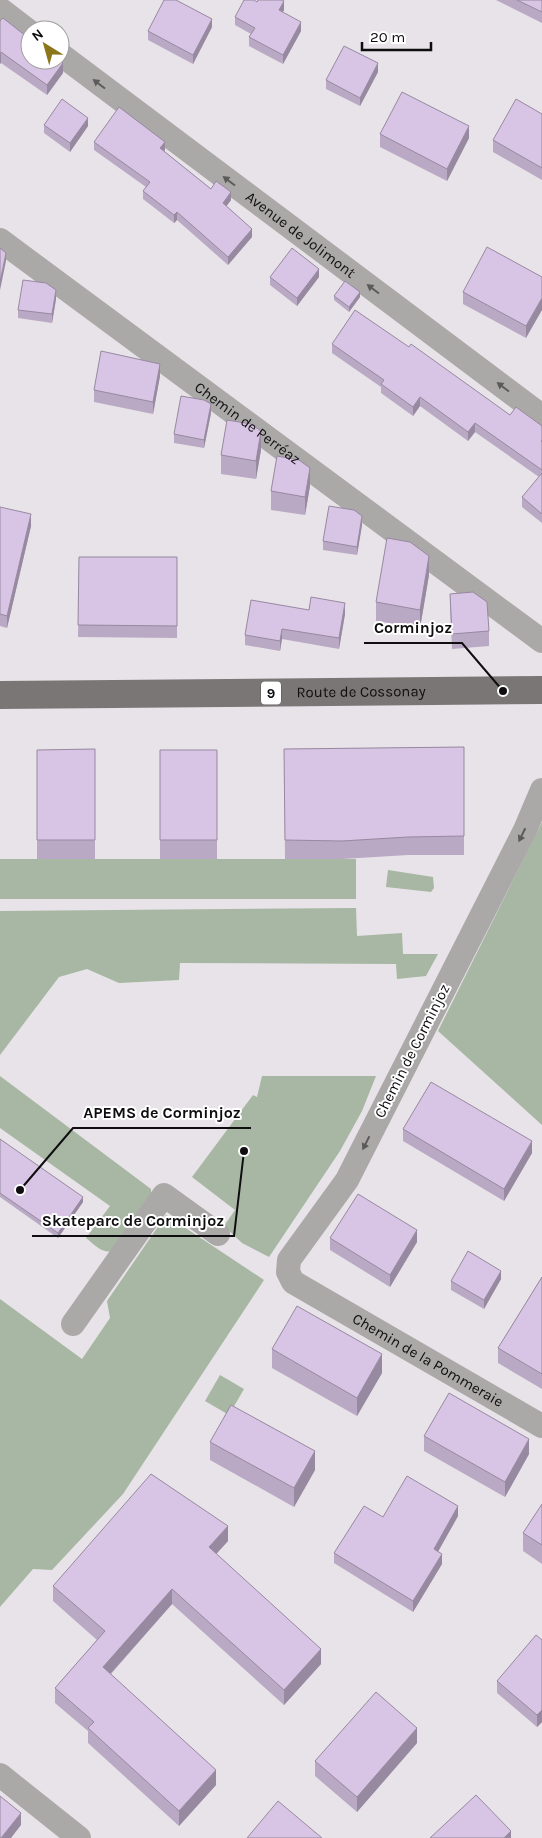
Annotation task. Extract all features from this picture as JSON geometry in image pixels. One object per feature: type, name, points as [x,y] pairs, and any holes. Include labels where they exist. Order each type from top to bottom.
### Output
[{"type":"main road","name":"Route de Cossonay","points":[[0,695],[542,690]]},
{"type":"street","points":[[0,9],[20,24]]},
{"type":"street","name":"Avenue de Jolimont","points":[[70,62],[542,416]]},
{"type":"street","name":"Chemin de Perréaz","points":[[0,240],[542,641]]},
{"type":"street","name":"Chemin de Corminjoz","points":[[314,1295],[293,1282],[288,1272],[289,1260],[347,1180],[525,830],[542,790]]},
{"type":"street","points":[[73,1324],[164,1195],[218,1234]]},
{"type":"street","name":"Chemin de la Pommeraie","points":[[314,1295],[542,1426]]},
{"type":"street","points":[[0,1775],[79,1838]]},
{"type":"green space","points":[[542,822],[542,1125],[438,1031]]},
{"type":"green space","points":[[0,859],[356,859],[356,899],[0,899]]},
{"type":"green space","points":[[388,870],[433,877],[434,888],[431,892],[386,887]]},
{"type":"green space","points":[[356,908],[357,936],[402,933],[403,954],[438,954],[426,976],[397,979],[396,964],[180,963],[179,980],[119,983],[87,969],[59,977],[0,1055],[0,911]]},
{"type":"green space","points":[[0,1076],[151,1189],[151,1200],[114,1251],[102,1250],[86,1238],[110,1206],[0,1128]]},
{"type":"green space","points":[[262,1076],[376,1076],[362,1111],[340,1151],[269,1257],[242,1243],[224,1226],[235,1210],[192,1177],[253,1095],[257,1097]]},
{"type":"green space","points":[[166,1215],[264,1280],[123,1494],[52,1570],[33,1569],[0,1607],[0,1299],[82,1359],[110,1318],[107,1301]]},
{"type":"green space","points":[[220,1375],[244,1389],[229,1415],[205,1401]]},
{"type":"building","points":[[164,0],[176,0],[212,19],[193,55],[148,31]]},
{"type":"building","points":[[244,0],[254,0],[257,2],[258,0],[282,0],[284,1],[279,10],[301,22],[283,55],[249,37],[255,28],[235,17]]},
{"type":"building","points":[[517,0],[542,0],[542,12]]},
{"type":"building","points":[[3,18],[20,31],[20,66],[1,52],[0,54],[0,21]]},
{"type":"building","points":[[344,46],[378,63],[360,98],[326,80]]},
{"type":"building","points":[[26,70],[58,70],[47,85]]},
{"type":"building","points":[[402,92],[469,126],[447,169],[380,134]]},
{"type":"building","points":[[62,99],[88,118],[70,143],[44,125]]},
{"type":"building","points":[[516,99],[542,114],[542,168],[493,140]]},
{"type":"building","points":[[119,107],[165,142],[160,148],[211,189],[216,181],[231,192],[223,203],[252,229],[228,257],[177,212],[174,215],[143,191],[150,182],[94,142]]},
{"type":"building","points":[[487,247],[542,277],[542,298],[526,326],[463,292]]},
{"type":"building","points":[[0,248],[6,253],[0,282]]},
{"type":"building","points":[[292,248],[319,269],[297,298],[270,277]]},
{"type":"building","points":[[23,280],[46,283],[56,290],[52,314],[18,310]]},
{"type":"building","points":[[345,281],[360,292],[349,307],[334,296]]},
{"type":"building","points":[[355,310],[409,347],[411,344],[510,415],[516,407],[542,426],[542,470],[475,423],[468,432],[420,397],[413,407],[381,384],[384,380],[332,344]]},
{"type":"building","points":[[101,351],[160,364],[153,402],[94,390]]},
{"type":"building","points":[[181,396],[204,400],[211,404],[204,440],[174,434]]},
{"type":"building","points":[[227,420],[251,424],[261,431],[256,461],[221,455]]},
{"type":"building","points":[[277,456],[299,460],[310,468],[305,497],[271,491]]},
{"type":"building","points":[[542,473],[542,514],[522,497]]},
{"type":"building","points":[[329,506],[354,510],[362,516],[357,547],[323,541]]},
{"type":"building","points":[[0,507],[31,514],[7,616],[0,614]]},
{"type":"building","points":[[387,538],[410,542],[429,556],[420,610],[376,602]]},
{"type":"building","points":[[79,557],[177,557],[177,626],[78,625]]},
{"type":"building","points":[[473,592],[487,602],[489,631],[452,634],[450,594]]},
{"type":"building","points":[[311,597],[345,603],[339,638],[282,629],[280,641],[245,635],[251,600],[309,610]]},
{"type":"building","points":[[464,747],[464,836],[342,841],[285,840],[284,749]]},
{"type":"building","points":[[95,749],[95,840],[37,840],[37,750]]},
{"type":"building","points":[[160,750],[217,750],[217,840],[160,840]]},
{"type":"building","points":[[431,1082],[532,1141],[504,1189],[403,1129]]},
{"type":"building","points":[[0,1139],[83,1197],[58,1233],[0,1193]]},
{"type":"building","points":[[358,1194],[417,1230],[390,1275],[330,1238]]},
{"type":"building","points":[[468,1251],[501,1271],[484,1300],[451,1281]]},
{"type":"building","points":[[542,1277],[542,1374],[498,1348]]},
{"type":"building","points":[[297,1306],[382,1354],[357,1398],[272,1349]]},
{"type":"building","points":[[449,1393],[529,1439],[505,1482],[424,1436]]},
{"type":"building","points":[[231,1405],[315,1451],[294,1488],[210,1442]]},
{"type":"building","points":[[151,1474],[228,1526],[209,1547],[321,1649],[284,1690],[172,1589],[103,1667],[216,1770],[179,1811],[88,1728],[94,1722],[55,1688],[105,1631],[53,1586]]},
{"type":"building","points":[[407,1476],[458,1506],[434,1549],[442,1554],[413,1601],[334,1553],[364,1506],[383,1517]]},
{"type":"building","points":[[542,1504],[542,1545],[523,1533]]},
{"type":"building","points":[[536,1635],[542,1640],[542,1710],[537,1715],[497,1681]]},
{"type":"building","points":[[376,1692],[417,1728],[357,1797],[315,1761]]},
{"type":"building","points":[[476,1795],[511,1831],[504,1838],[430,1838]]},
{"type":"building","points":[[0,1796],[21,1813],[1,1838],[0,1838]]},
{"type":"building","points":[[278,1801],[322,1838],[247,1838]]},
{"type":"place","name":"Corminjoz","points":[[503,691]]},
{"type":"place","name":"Skateparc de Corminjoz","points":[[244,1151]]},
{"type":"place","name":"APEMS de Corminjoz","points":[[20,1190]]}]
